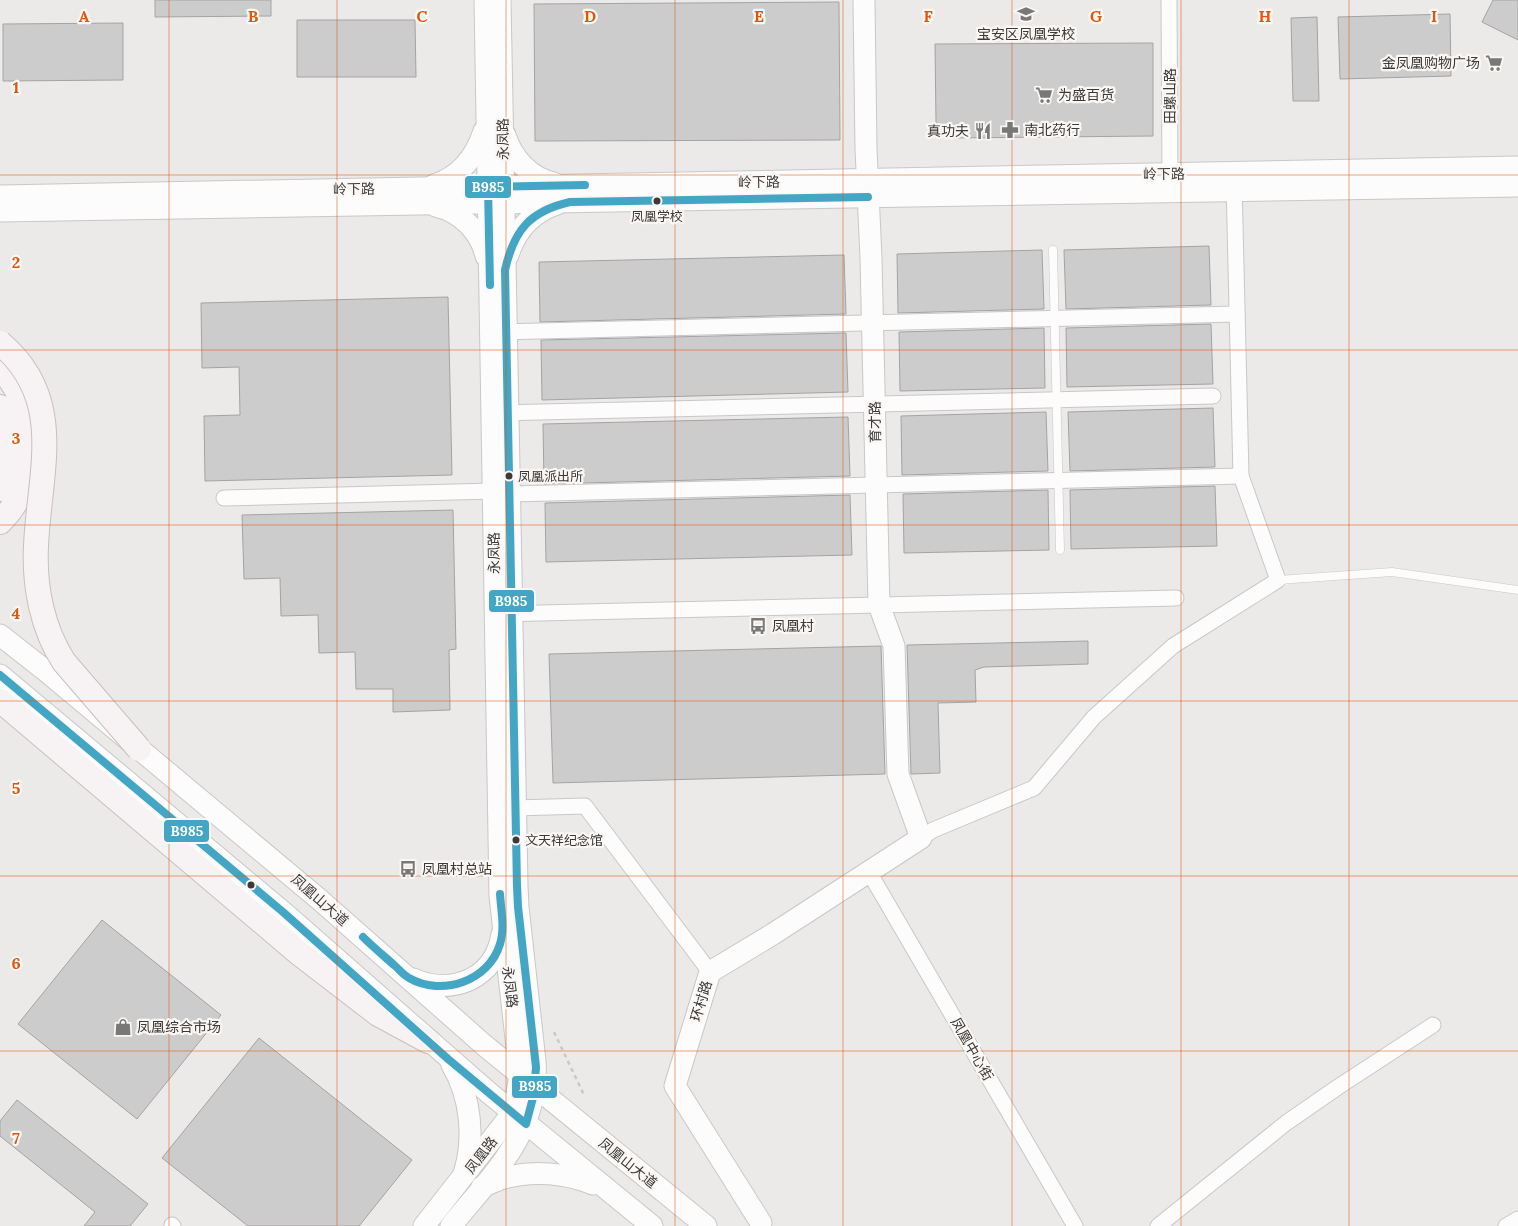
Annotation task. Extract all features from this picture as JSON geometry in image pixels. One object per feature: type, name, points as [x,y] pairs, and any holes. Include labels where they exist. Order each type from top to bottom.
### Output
[{"type":"main road","points":[[0,343],[12,353],[24,368],[34,387],[41,407],[44,424],[44,460],[36,547],[41,606],[47,628],[54,647],[64,662],[139,749]]},
{"type":"main road","points":[[0,368],[6,374],[20,397],[28,423],[30,450],[27,472],[21,493],[10,511],[0,522]]},
{"type":"main road","points":[[0,407],[10,432],[12,454],[8,474],[0,489]]},
{"type":"main road","points":[[0,701],[300,954],[378,1014],[428,1041]]},
{"type":"street","name":"永凤路","points":[[484,0],[495,120]]},
{"type":"street","name":"永凤路","points":[[500,0],[495,120],[504,614],[515,808],[518,907],[536,1061],[528,1080]]},
{"type":"street","name":"育才路","points":[[864,0],[879,605],[894,646],[898,774],[921,838]]},
{"type":"street","name":"田螺山路","points":[[1169,0],[1170,183]]},
{"type":"street","points":[[495,120],[506,137],[511,150],[524,166],[545,181],[568,193],[537,213],[527,222],[513,242],[498,272],[472,227],[459,215],[437,206],[422,196],[448,180],[465,165],[473,155],[485,128],[495,120]]},
{"type":"street","name":"岭下路","points":[[1234,182],[1518,167]]},
{"type":"street","points":[[921,838],[933,830],[1034,788],[1094,717],[1172,646],[1278,580],[1241,476],[1234,182]]},
{"type":"street","name":"岭下路","points":[[0,196],[422,196],[1234,182],[1518,186]]},
{"type":"street","name":"岭下路","points":[[0,211],[422,196]]},
{"type":"street","points":[[499,332],[1238,314]]},
{"type":"street","points":[[500,413],[1213,396]]},
{"type":"street","points":[[224,498],[1241,476]]},
{"type":"street","points":[[504,614],[1176,598]]},
{"type":"street","name":"永凤路","points":[[504,614],[500,896],[502,926],[528,1080]]},
{"type":"street","name":"凤凰山大道","points":[[0,635],[46,671],[320,900],[484,1045],[706,1226]]},
{"type":"street","points":[[0,675],[298,925],[448,1059],[652,1226]]},
{"type":"street","points":[[515,808],[585,806],[710,972]]},
{"type":"street","name":"环村路","points":[[761,1223],[675,1086],[710,972],[774,934],[921,838]]},
{"type":"street","name":"凤凰中心街","points":[[869,872],[1075,1226]]},
{"type":"street","points":[[408,977],[428,985],[444,986],[461,983],[477,976],[494,958],[500,944],[502,926]]},
{"type":"street","points":[[1158,1226],[1286,1123],[1433,1025]]},
{"type":"street","points":[[448,1059],[460,1080],[469,1114],[469,1148],[463,1177]]},
{"type":"street","name":"凤凰路","points":[[424,1226],[501,1128],[519,1118],[532,1106],[528,1080]]},
{"type":"street","name":"凤凰路","points":[[451,1226],[511,1151],[519,1118]]},
{"type":"street","points":[[482,1187],[504,1178],[551,1174],[575,1178],[607,1189]]},
{"type":"street","points":[[1506,1226],[1518,1219]]},
{"type":"lane","points":[[1053,250],[1060,550]]},
{"type":"lane","points":[[1278,580],[1392,572],[1518,590]]},
{"type":"path","points":[[554,1032],[584,1095]]},
{"type":"building","points":[[155,0],[271,0],[271,16],[155,17]]},
{"type":"building","points":[[1493,0],[1518,0],[1518,40],[1482,22]]},
{"type":"building","points":[[839,2],[840,140],[535,141],[534,4]]},
{"type":"building","points":[[1450,14],[1451,76],[1340,79],[1338,17]]},
{"type":"building","points":[[1317,17],[1319,101],[1293,101],[1291,18]]},
{"type":"building","points":[[297,20],[415,20],[416,77],[297,77]]},
{"type":"building","points":[[123,23],[123,80],[3,81],[3,24]]},
{"type":"building","name":"为盛百货","points":[[1153,43],[1153,136],[951,138],[936,123],[935,44]]},
{"type":"building","points":[[1209,246],[1211,305],[1066,309],[1064,250]]},
{"type":"building","points":[[1042,250],[1044,309],[898,313],[897,254]]},
{"type":"building","points":[[844,255],[846,314],[540,322],[539,262]]},
{"type":"building","points":[[448,297],[452,475],[205,481],[204,416],[240,415],[239,367],[202,368],[201,303]]},
{"type":"building","points":[[1211,324],[1213,384],[1067,387],[1066,328]]},
{"type":"building","points":[[1044,328],[1045,388],[900,391],[899,332]]},
{"type":"building","points":[[846,333],[848,392],[542,400],[541,340]]},
{"type":"building","points":[[1213,408],[1215,467],[1070,471],[1068,412]]},
{"type":"building","points":[[1046,412],[1048,471],[902,475],[901,416]]},
{"type":"building","points":[[848,417],[850,476],[544,484],[543,424]]},
{"type":"building","points":[[1215,486],[1217,546],[1071,549],[1070,490]]},
{"type":"building","points":[[1048,490],[1049,550],[904,553],[903,494]]},
{"type":"building","points":[[850,495],[852,555],[546,562],[545,503]]},
{"type":"building","points":[[453,510],[456,649],[449,650],[450,710],[393,712],[393,689],[356,689],[355,652],[319,653],[318,615],[281,616],[280,578],[244,579],[242,515]]},
{"type":"building","points":[[1088,641],[1088,664],[984,667],[975,670],[976,702],[938,703],[940,773],[911,774],[907,645]]},
{"type":"building","points":[[881,646],[885,774],[553,783],[549,654]]},
{"type":"building","points":[[102,920],[221,1015],[137,1119],[18,1024]]},
{"type":"building","points":[[259,1038],[412,1160],[359,1226],[248,1226],[162,1158]]},
{"type":"building","points":[[17,1100],[148,1204],[130,1226],[84,1226],[95,1212],[0,1136],[0,1121]]},
{"type":"transit line","name":"B985","points":[[490,285],[488,187],[585,185]]},
{"type":"transit line","name":"B985","points":[[0,675],[283,912],[448,1059],[526,1124],[534,1094],[536,1067],[517,886],[505,270],[513,244],[519,233],[534,217],[544,211],[570,202],[868,197]]},
{"type":"transit line","name":"B985","points":[[363,937],[403,974],[422,984],[436,986],[463,982],[486,968],[500,944],[502,925],[500,894]]},
{"type":"place","name":"宝安区凤凰学校","points":[[1026,14]]},
{"type":"place","name":"金凤凰购物广场","points":[[1494,63]]},
{"type":"place","name":"为盛百货","points":[[1044,95]]},
{"type":"place","name":"南北药行","points":[[1010,130]]},
{"type":"place","name":"真功夫","points":[[983,131]]},
{"type":"place","name":"凤凰学校","points":[[657,201]]},
{"type":"place","name":"凤凰派出所","points":[[509,476]]},
{"type":"place","name":"凤凰村","points":[[758,626]]},
{"type":"place","name":"文天祥纪念馆","points":[[516,840]]},
{"type":"place","name":"凤凰村总站","points":[[408,869]]},
{"type":"place","name":"凤凰综合市场","points":[[123,1027]]}]
